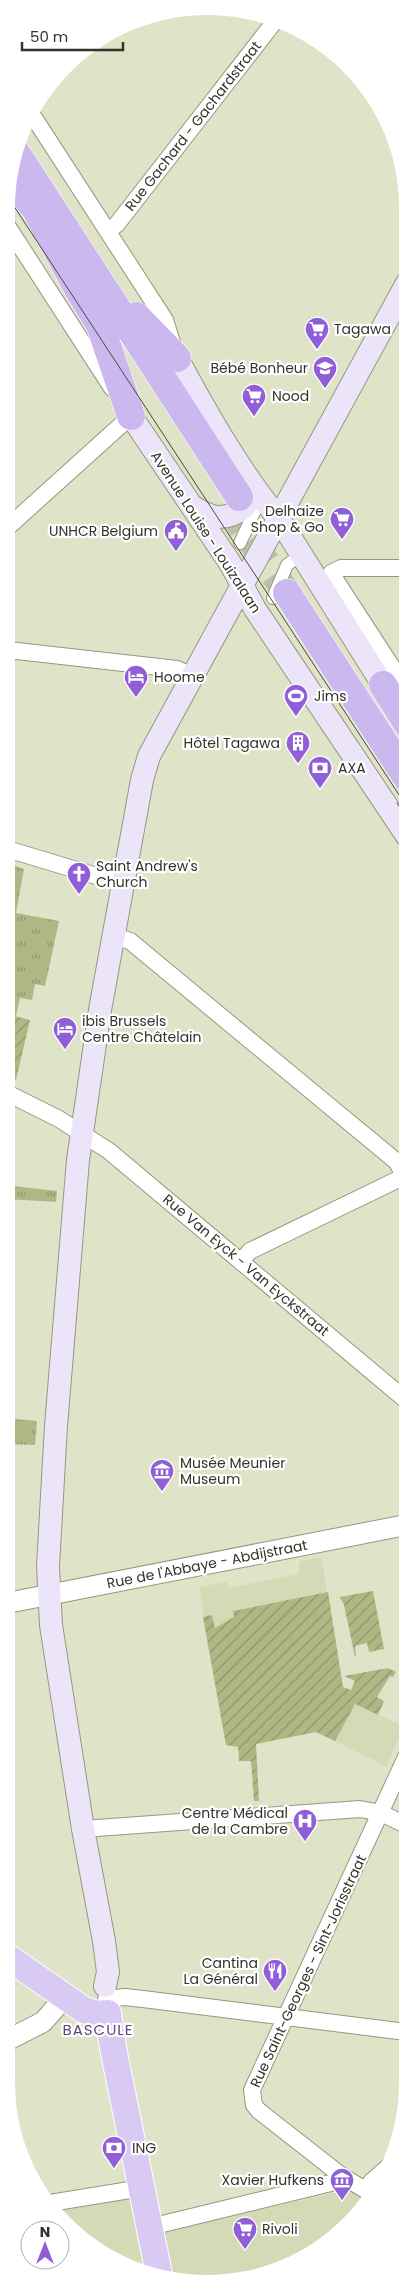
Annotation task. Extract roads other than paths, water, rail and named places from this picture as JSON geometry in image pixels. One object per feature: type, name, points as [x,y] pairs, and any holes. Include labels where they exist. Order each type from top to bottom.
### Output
[{"type":"highway","points":[[19,169],[85,258],[241,506]]},
{"type":"highway","points":[[19,171],[35,208],[78,289],[100,325],[131,416]]},
{"type":"highway","points":[[35,208],[241,506]]},
{"type":"highway","points":[[85,258],[130,310],[177,358]]},
{"type":"highway","points":[[286,592],[399,741]]},
{"type":"highway","points":[[286,592],[399,766]]},
{"type":"highway","points":[[395,687],[399,699]]},
{"type":"main road","points":[[158,2268],[114,2055],[106,1999],[99,1974],[96,1942],[100,1929],[51,1625],[48,1566],[56,1426],[82,1134],[100,1010],[142,780],[149,756],[399,298]]},
{"type":"main road","points":[[177,358],[196,394],[241,506],[279,519],[395,687]]},
{"type":"main road","name":"Avenue Louise - Louizalaan","points":[[131,416],[192,506],[242,584],[255,609],[399,824]]},
{"type":"main road","points":[[192,506],[210,516],[231,515],[247,504],[253,492],[241,506]]},
{"type":"main road","points":[[15,1962],[84,2010],[96,2014],[106,1999]]},
{"type":"street","name":"Rue Gachard - Gachardstraat","points":[[109,231],[117,224],[271,26]]},
{"type":"street","points":[[36,120],[109,231],[168,326],[177,358]]},
{"type":"street","name":"Avenue Louise - Louizalaan","points":[[15,239],[131,416]]},
{"type":"street","points":[[15,521],[131,416]]},
{"type":"street","points":[[241,506],[241,541],[241,506]]},
{"type":"street","points":[[286,592],[287,566],[295,559]]},
{"type":"street","points":[[395,687],[331,573],[341,568],[399,568]]},
{"type":"street","points":[[15,651],[177,669],[192,676]]},
{"type":"street","points":[[15,851],[123,884]]},
{"type":"street","points":[[114,936],[130,941],[399,1165]]},
{"type":"street","name":"Rue Van Eyck - Van Eyckstraat","points":[[15,1097],[59,1119],[109,1151],[399,1395]]},
{"type":"street","points":[[241,1261],[250,1251],[399,1178]]},
{"type":"street","name":"Rue de l'Abbaye - Abdijstraat","points":[[15,1601],[399,1526]]},
{"type":"street","name":"Rue Saint-Georges - Sint-Jorisstraat","points":[[366,2192],[342,2176],[259,2111],[254,2105],[252,2090],[399,1773]]},
{"type":"street","points":[[83,1829],[360,1809],[381,1813],[399,1822]]},
{"type":"street","points":[[15,2036],[43,2022],[65,1997]]},
{"type":"street","points":[[106,1999],[125,1997],[399,2031]]},
{"type":"street","points":[[150,2227],[335,2182],[342,2176]]},
{"type":"street","points":[[57,2202],[142,2188]]},
{"type":"tunnel","points":[[227,505],[287,593]]},
{"type":"tram line","points":[[15,208],[399,795]]},
{"type":"place","name":"Tagawa","points":[[317,350]]},
{"type":"place","name":"Bébé Bonheur","points":[[325,389]]},
{"type":"place","name":"Nood","points":[[254,417]]},
{"type":"place","name":"Delhaize Shop & Go","points":[[342,540]]},
{"type":"place","name":"UNHCR Belgium","points":[[176,552]]},
{"type":"place","name":"Hoome","points":[[136,698]]},
{"type":"place","name":"Jims","points":[[296,717]]},
{"type":"place","name":"Hôtel Tagawa","points":[[298,764]]},
{"type":"place","name":"AXA","points":[[320,789]]},
{"type":"place","name":"Saint Andrew's Church","points":[[79,895]]},
{"type":"place","name":"ibis Brussels Centre Châtelain","points":[[65,1050]]},
{"type":"place","name":"Musée Meunier Museum","points":[[162,1492]]},
{"type":"place","name":"Centre Médical de la Cambre","points":[[305,1842]]},
{"type":"place","name":"Cantina La Général","points":[[275,1992]]},
{"type":"place","name":"ING","points":[[114,2169]]},
{"type":"place","name":"Xavier Hufkens","points":[[342,2201]]},
{"type":"place","name":"Rivoli","points":[[245,2250]]},
{"type":"district","name":"BASCULE","points":[[98,2030]]}]
